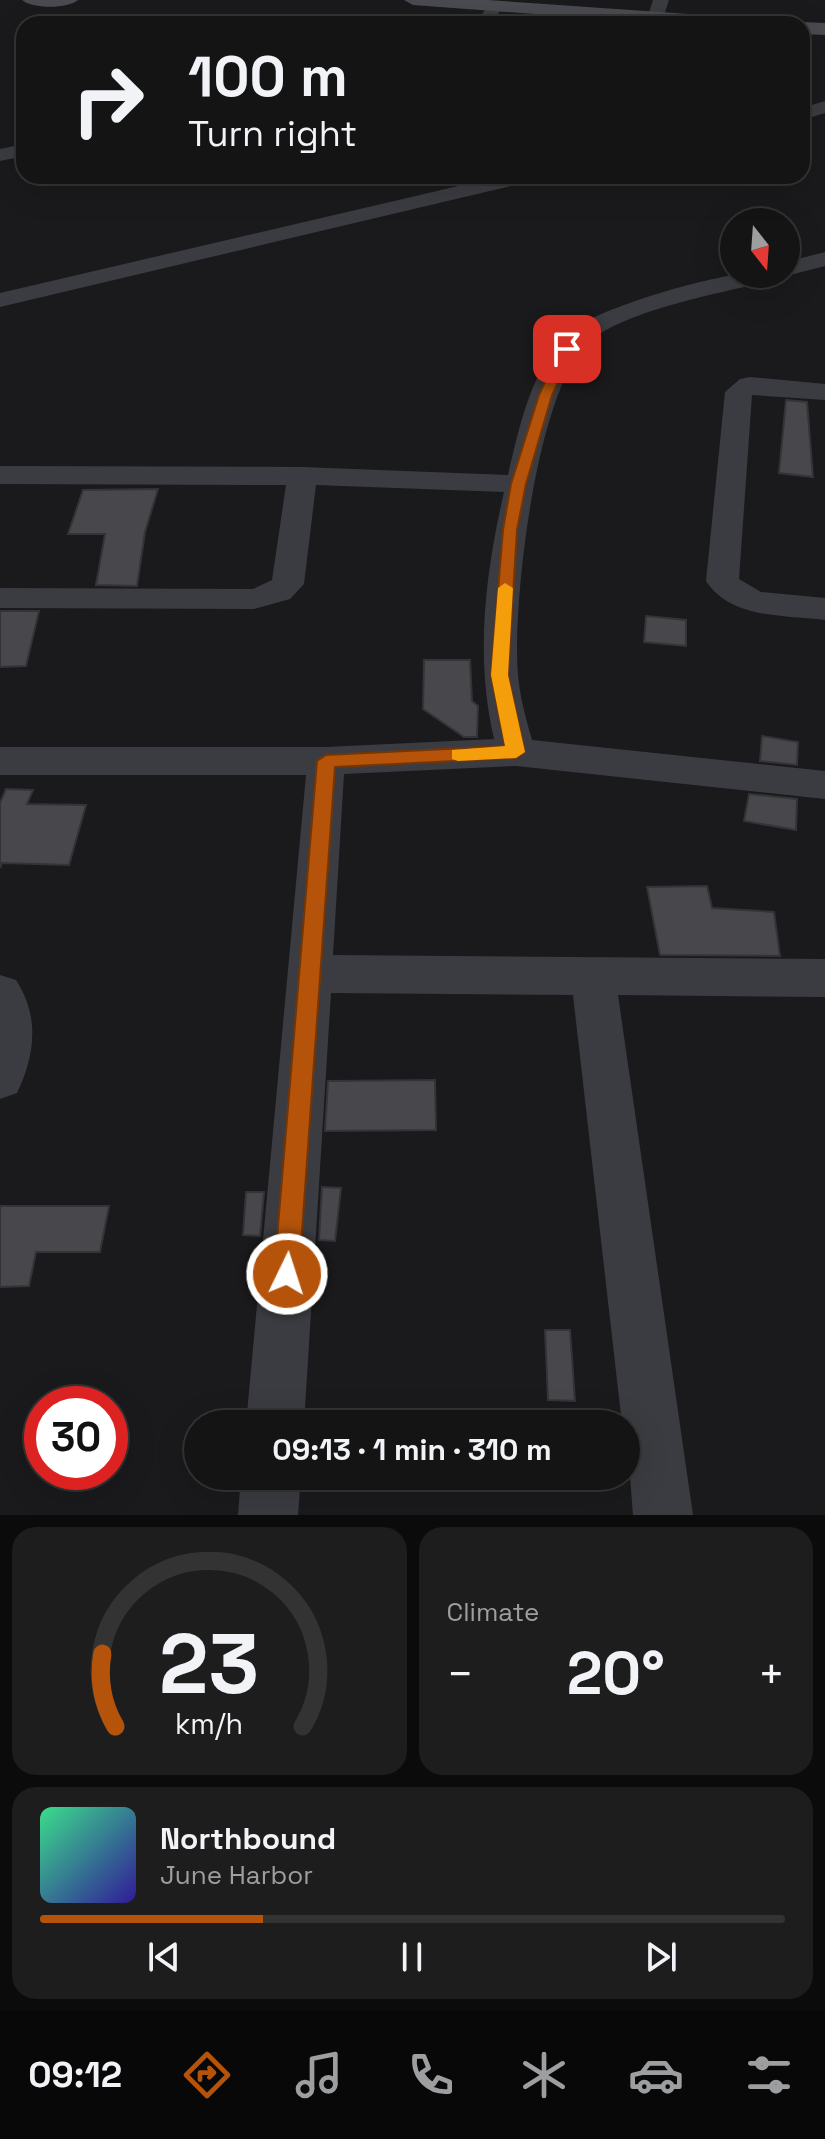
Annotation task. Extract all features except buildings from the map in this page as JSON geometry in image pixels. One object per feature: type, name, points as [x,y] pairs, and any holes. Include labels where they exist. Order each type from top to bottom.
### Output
[{"type":"street","points":[[31,0],[69,0]]},
{"type":"street","points":[[413,0],[495,6],[658,9],[699,16]]},
{"type":"street","points":[[489,16],[495,6]]},
{"type":"street","points":[[0,300],[494,184]]},
{"type":"street","points":[[800,265],[825,259]]},
{"type":"street","points":[[516,752],[499,658],[510,530],[518,484],[545,395],[567,349],[577,338],[607,321],[721,288]]},
{"type":"street","points":[[825,392],[750,385],[739,392],[722,581],[733,593],[746,598],[825,609]]},
{"type":"street","points":[[0,475],[302,476],[518,484]]},
{"type":"street","points":[[0,598],[254,599],[278,592],[288,584],[302,476]]},
{"type":"street","points":[[0,761],[326,761],[516,752],[825,785]]},
{"type":"street","points":[[276,1410],[326,761]]},
{"type":"street","points":[[310,974],[825,978]]},
{"type":"street","points":[[593,976],[663,1515]]},
{"type":"street","points":[[0,994],[9,1010],[11,1026],[0,1078]]},
{"type":"street","points":[[268,1515],[270,1490]]},
{"type":"slow traffic","points":[[458,755],[516,752],[500,675],[505,588]]},
{"type":"route","points":[[287,1274],[326,761],[516,752],[499,658],[510,530],[518,484],[545,395],[567,349]]}]
